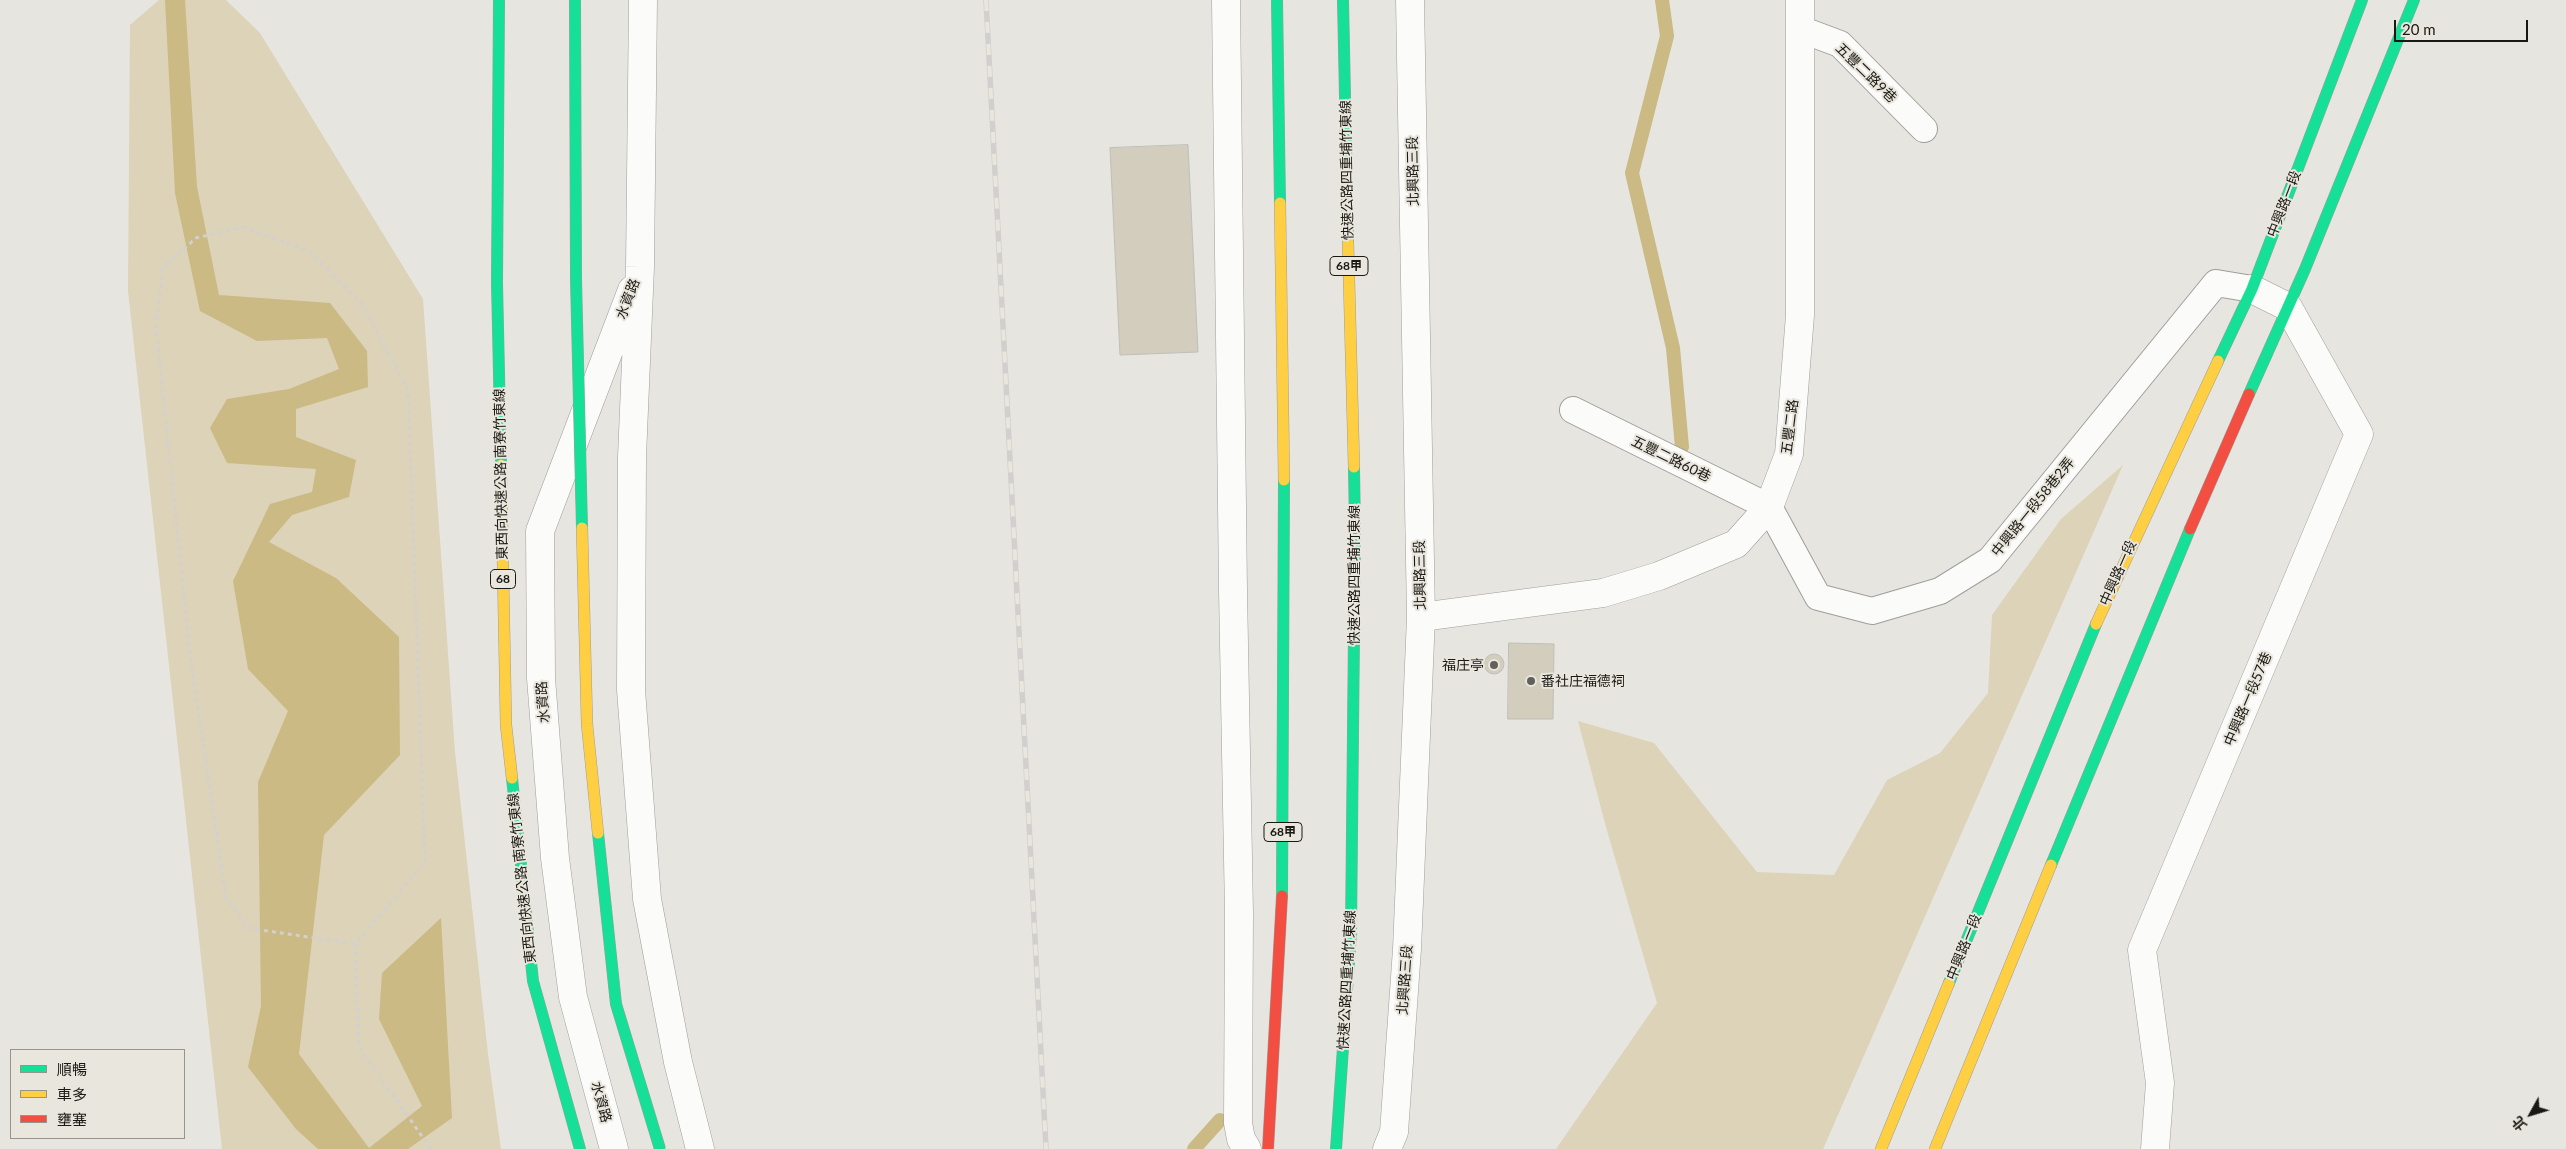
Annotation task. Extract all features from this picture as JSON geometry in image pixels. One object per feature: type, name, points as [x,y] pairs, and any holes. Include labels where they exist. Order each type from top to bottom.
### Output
[{"type":"main road","name":"東西向快速公路 南寮竹東線","points":[[499,0],[497,283],[506,725],[533,981],[580,1149]]},
{"type":"main road","points":[[576,0],[576,279],[587,724],[616,1004],[660,1149]]},
{"type":"main road","name":"68甲","points":[[1268,1149],[1282,921],[1284,514],[1277,0]]},
{"type":"main road","name":"快速公路四重埔竹東線","points":[[1336,1149],[1351,932],[1355,532],[1344,0]]},
{"type":"main road","name":"中興路一段","points":[[1881,1149],[2110,588],[2252,289],[2362,0]]},
{"type":"main road","points":[[1935,1149],[2168,578],[2288,308],[2414,0]]},
{"type":"street","name":"水資路","points":[[643,0],[640,267],[632,457],[630,690],[647,899],[678,1062],[700,1149]]},
{"type":"street","points":[[1226,0],[1239,913],[1238,1123],[1241,1138],[1247,1149]]},
{"type":"street","name":"北興路三段","points":[[1387,1149],[1394,1132],[1407,949],[1421,617],[1410,0]]},
{"type":"street","name":"五豐二路","points":[[1421,617],[1603,593],[1659,576],[1736,544],[1769,507],[1789,454],[1800,315],[1800,0]]},
{"type":"street","name":"水資路","points":[[614,1149],[573,997],[555,858],[542,678],[540,531],[640,267]]},
{"type":"street","points":[[2252,289],[2288,308]]},
{"type":"street","name":"中興路一段57巷","points":[[2155,1149],[2160,1083],[2142,950],[2359,434],[2288,308]]},
{"type":"lane","name":"五豐二路9巷","points":[[1800,29],[1840,44],[1924,130]]},
{"type":"lane","name":"中興路一段58巷2弄","points":[[1769,507],[1818,597],[1872,612],[1940,591],[1990,560],[2216,283],[2252,289]]},
{"type":"lane","name":"五豐二路60巷","points":[[1573,410],[1769,507]]},
{"type":"path","points":[[355,944],[248,928],[226,898],[190,654],[156,328],[163,268],[196,238],[243,227],[309,251],[362,304],[408,390],[425,862],[355,944],[359,1047],[431,1149]]},
{"type":"shaded area","points":[[159,0],[226,0],[260,33],[423,299],[455,752],[488,1054],[501,1149],[222,1149],[128,291],[130,25]]},
{"type":"shaded area","points":[[165,0],[185,0],[197,187],[219,295],[330,303],[367,351],[368,387],[296,409],[296,437],[356,460],[349,497],[292,515],[269,542],[336,578],[399,637],[400,755],[324,835],[299,1054],[369,1148],[422,1106],[379,1019],[382,973],[441,918],[452,1118],[408,1149],[318,1149],[296,1129],[248,1067],[261,1006],[258,782],[288,711],[248,669],[233,581],[270,504],[312,492],[316,469],[227,463],[210,428],[227,399],[289,389],[339,369],[327,338],[257,341],[200,311],[175,193]]},
{"type":"shaded area","points":[[2123,465],[1823,1149],[1556,1149],[1657,1003],[1606,827],[1578,721],[1654,743],[1757,872],[1834,875],[1887,780],[1940,753],[1988,693],[1992,615],[2061,519]]},
{"type":"building","points":[[1188,145],[1198,352],[1120,355],[1110,148]]},
{"type":"building","name":"番社庄福德祠","points":[[1509,643],[1554,644],[1553,719],[1508,719]]},
{"type":"building","name":"福庄亭","points":[[1494,654],[1501,657],[1504,664],[1501,671],[1494,674],[1487,671],[1484,664],[1487,657]]},
{"type":"waterway","points":[[1662,0],[1667,36],[1632,173],[1673,348],[1682,447]]},
{"type":"waterway","points":[[1194,1149],[1220,1120]]},
{"type":"railway","points":[[986,0],[1046,1149]]},
{"type":"traffic: fast","points":[[499,0],[497,283],[501,465]]},
{"type":"traffic: fast","points":[[575,0],[576,279],[582,528]]},
{"type":"traffic: fast","points":[[1277,0],[1280,203]]},
{"type":"traffic: fast","points":[[1343,0],[1348,242]]},
{"type":"traffic: fast","points":[[2218,361],[2252,289],[2362,0]]},
{"type":"traffic: fast","points":[[2249,394],[2305,269],[2414,0]]},
{"type":"traffic: fast","points":[[1336,1149],[1351,932],[1354,467]]},
{"type":"traffic: fast","points":[[1282,896],[1284,480]]},
{"type":"traffic: fast","points":[[2051,865],[2190,529]]},
{"type":"traffic: fast","points":[[1949,983],[2096,624]]},
{"type":"traffic: fast","points":[[512,778],[533,981],[580,1149]]},
{"type":"traffic: fast","points":[[598,833],[616,1004],[660,1149]]},
{"type":"traffic: slow","points":[[1280,203],[1284,480]]},
{"type":"traffic: slow","points":[[1348,242],[1354,467]]},
{"type":"traffic: slow","points":[[2096,624],[2218,361]]},
{"type":"traffic: slow","points":[[501,465],[506,725],[512,778]]},
{"type":"traffic: slow","points":[[582,528],[587,724],[598,833]]},
{"type":"traffic: slow","points":[[1935,1149],[2051,865]]},
{"type":"traffic: slow","points":[[1881,1149],[1949,983]]},
{"type":"traffic: jam","points":[[2190,529],[2249,394]]},
{"type":"traffic: jam","points":[[1268,1149],[1282,896]]},
{"type":"place","name":"福庄亭","points":[[1494,665]]},
{"type":"place","name":"番社庄福德祠","points":[[1531,681]]}]
